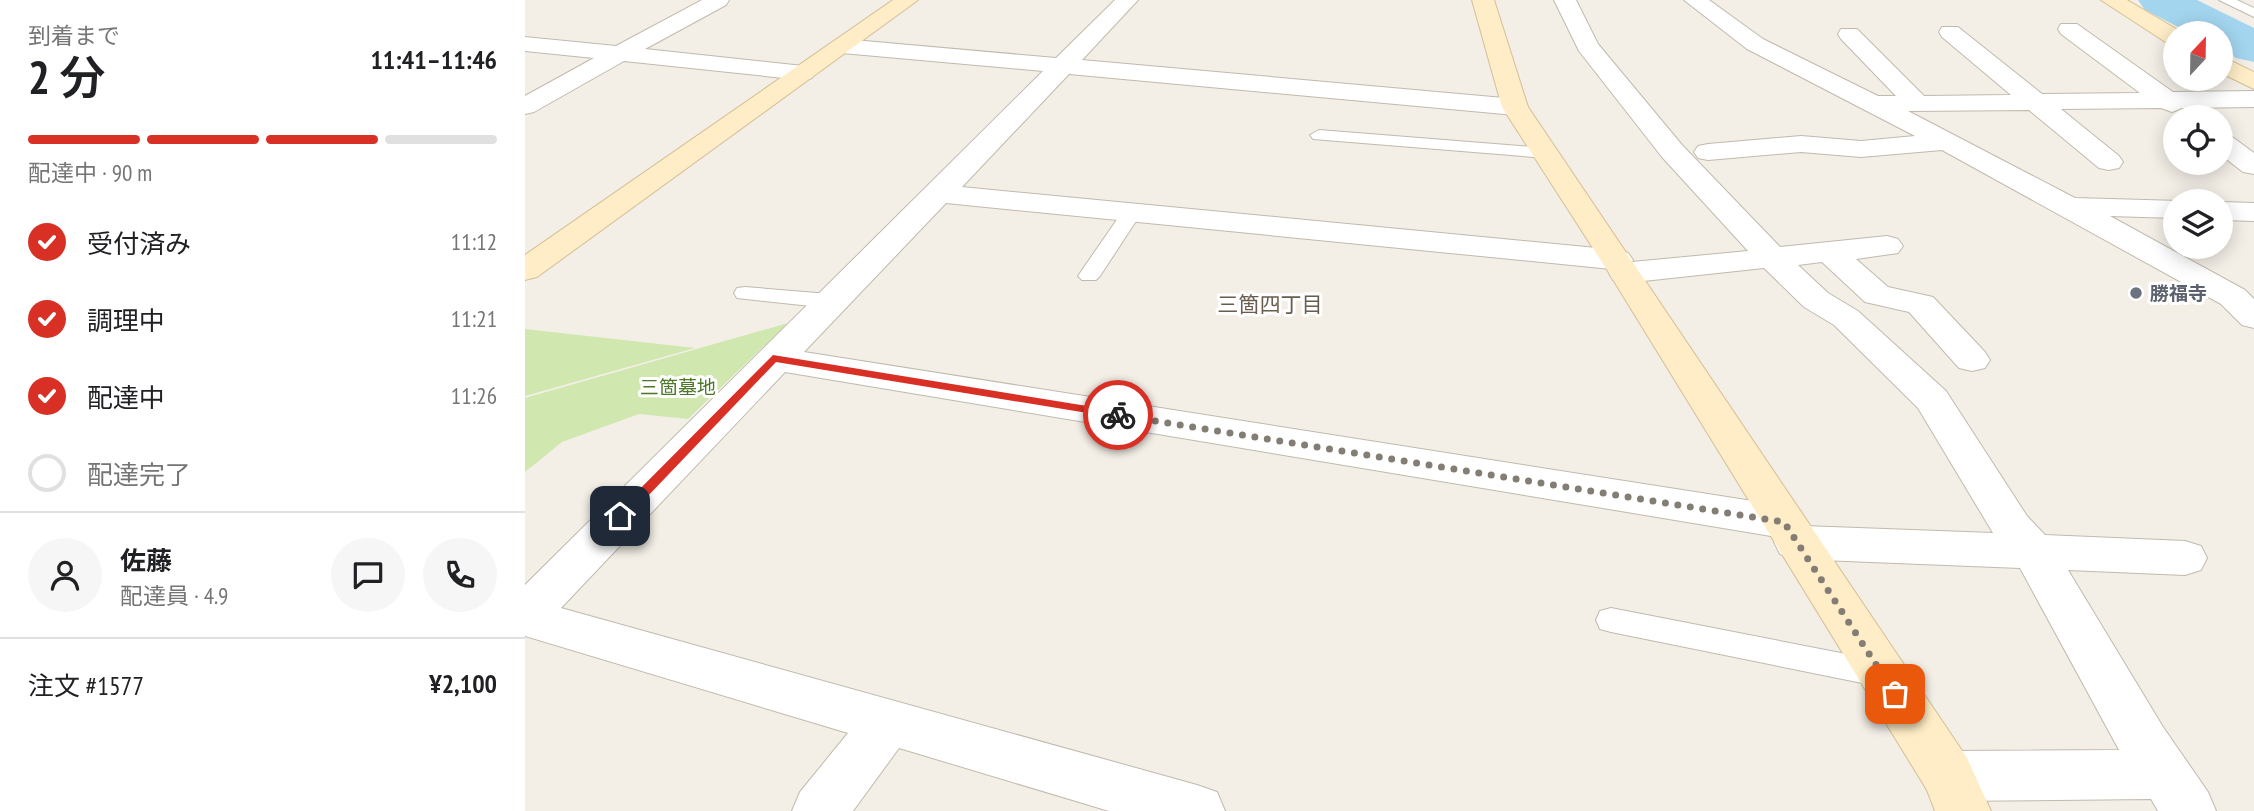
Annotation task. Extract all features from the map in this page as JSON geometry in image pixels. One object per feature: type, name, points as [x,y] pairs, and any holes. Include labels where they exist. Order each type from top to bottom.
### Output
[{"type":"street","points":[[525,106],[718,0]]},
{"type":"street","points":[[525,270],[907,0]]},
{"type":"street","points":[[1127,0],[829,301],[525,616],[1197,811]]},
{"type":"street","points":[[1483,0],[1515,107],[1882,674],[1955,794],[2177,792]]},
{"type":"street","points":[[1565,0],[1587,46],[1672,151],[1816,300],[1846,318],[1932,400],[2012,527],[2033,551],[2144,744],[2177,792]]},
{"type":"street","points":[[1695,0],[1755,44],[1946,141],[2233,296],[2254,318]]},
{"type":"street","points":[[2112,0],[2163,31]]},
{"type":"street","points":[[2069,29],[2173,105]]},
{"type":"street","points":[[2042,30],[2100,29]]},
{"type":"street","points":[[1977,31],[1940,32],[2109,162]]},
{"type":"street","points":[[1823,34],[1876,33]]},
{"type":"street","points":[[1849,34],[1917,103]]},
{"type":"street","points":[[525,44],[803,73]]},
{"type":"street","points":[[842,46],[1060,68],[1515,107]]},
{"type":"street","points":[[2233,70],[2254,82]]},
{"type":"street","points":[[1873,104],[2254,99]]},
{"type":"street","points":[[1708,152],[1801,144],[1861,149],[1946,141]]},
{"type":"street","points":[[2233,151],[2253,166]]},
{"type":"street","points":[[936,193],[1132,212],[1621,267],[1773,258],[1887,246]]},
{"type":"street","points":[[2068,206],[2163,209]]},
{"type":"street","points":[[2233,211],[2254,212]]},
{"type":"street","points":[[1830,252],[1877,295],[1921,304],[1972,360]]},
{"type":"street","points":[[773,359],[1790,532],[2033,551],[2185,558]]},
{"type":"street","points":[[820,811],[889,721]]},
{"type":"lane","points":[[2226,0],[2254,13]]},
{"type":"lane","points":[[1319,135],[1546,153]]},
{"type":"lane","points":[[1089,276],[1132,212]]},
{"type":"lane","points":[[745,293],[829,301]]},
{"type":"lane","points":[[1611,620],[1882,674]]},
{"type":"green space","name":"三箇墓地","points":[[788,323],[688,419],[639,414],[562,442],[525,472],[525,398]]},
{"type":"green space","points":[[525,329],[695,348],[525,396]]},
{"type":"waterway","points":[[2161,0],[2254,47]]},
{"type":"way so far","points":[[1118,415],[1784,522],[1895,694]]},
{"type":"place","name":"勝福寺","points":[[2136,293]]},
{"type":"district","name":"三箇四丁目","points":[[1270,304]]},
{"type":"route","points":[[620,516],[773,359],[1118,415]]}]
